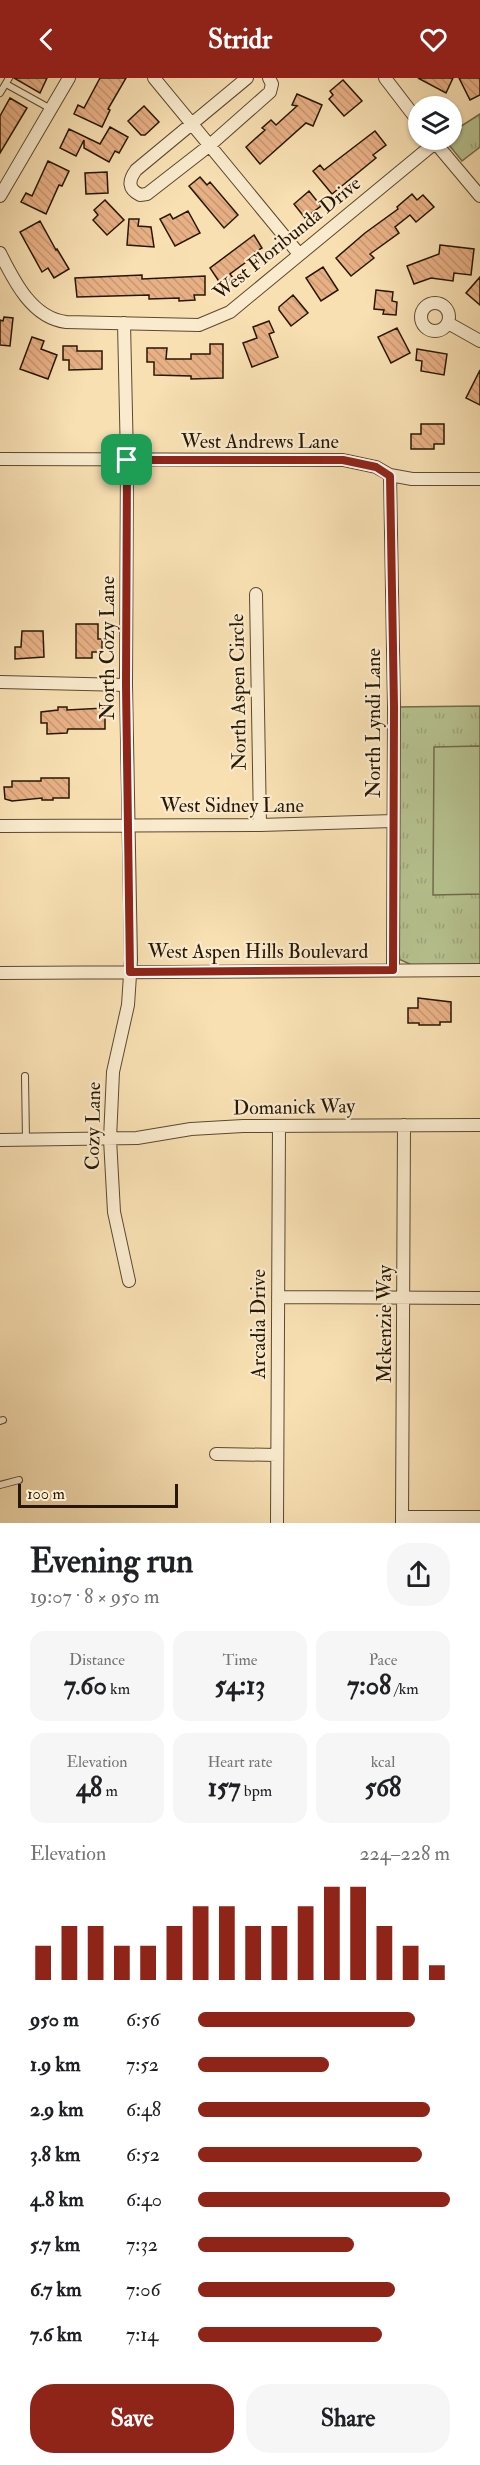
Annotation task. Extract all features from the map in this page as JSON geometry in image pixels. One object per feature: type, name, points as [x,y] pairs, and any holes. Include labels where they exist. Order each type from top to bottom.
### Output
[{"type":"street","points":[[0,196],[69,78]]},
{"type":"street","points":[[154,78],[299,254]]},
{"type":"street","points":[[247,78],[136,170],[131,177],[132,191],[140,195],[147,194],[210,145],[270,92],[272,84],[269,78]]},
{"type":"street","points":[[385,78],[408,108]]},
{"type":"street","name":"West Floribunda Drive","points":[[0,255],[18,284],[44,316],[66,322],[199,325],[230,312],[423,150]]},
{"type":"street","points":[[442,150],[480,196]]},
{"type":"street","name":"North Cozy Lane","points":[[124,323],[130,972]]},
{"type":"street","points":[[448,323],[480,341]]},
{"type":"street","name":"West Andrews Lane","points":[[0,459],[343,460],[376,467],[390,476],[450,480],[480,479]]},
{"type":"street","name":"North Lyndi Lane","points":[[390,476],[393,970]]},
{"type":"street","name":"North Aspen Circle","points":[[256,594],[260,825]]},
{"type":"street","points":[[0,682],[126,685]]},
{"type":"street","name":"West Sidney Lane","points":[[0,826],[260,825],[393,821]]},
{"type":"street","name":"West Aspen Hills Boulevard","points":[[0,973],[480,970]]},
{"type":"street","name":"Cozy Lane","points":[[129,1281],[114,1212],[110,1139],[114,1071],[128,1005],[130,972]]},
{"type":"street","name":"Mckenzie Way","points":[[402,1520],[404,1125]]},
{"type":"street","name":"Domanick Way","points":[[0,1140],[156,1137],[201,1128],[480,1125]]},
{"type":"street","name":"Arcadia Drive","points":[[277,1523],[279,1126]]},
{"type":"street","points":[[278,1297],[480,1298]]},
{"type":"street","points":[[216,1454],[277,1455]]},
{"type":"street","points":[[402,1520],[480,1517]]},
{"type":"lane","points":[[0,93],[8,81],[51,109]]},
{"type":"lane","points":[[26,1076],[26,1140]]},
{"type":"lane","points":[[0,1485],[19,1480]]},
{"type":"green space","points":[[480,114],[480,147],[462,161],[453,150],[462,150],[462,126]]},
{"type":"green space","points":[[480,706],[480,965],[414,966],[392,956],[394,707]]},
{"type":"green space","points":[[480,746],[480,894],[433,895],[434,747]]},
{"type":"building","points":[[14,78],[47,78],[40,93]]},
{"type":"building","points":[[100,78],[126,78],[108,109],[110,110],[102,127],[74,114],[78,105],[84,108]]},
{"type":"building","points":[[418,78],[453,78],[446,93]]},
{"type":"building","points":[[459,78],[480,78],[480,95],[470,100]]},
{"type":"building","points":[[343,80],[362,101],[344,116],[329,99],[333,95],[330,91]]},
{"type":"building","points":[[297,94],[322,105],[313,126],[306,123],[260,164],[246,147],[265,130],[262,128],[271,120],[276,125],[297,106],[292,105]]},
{"type":"building","points":[[10,98],[27,108],[0,153],[0,116]]},
{"type":"building","points":[[144,106],[159,122],[145,135],[141,135],[128,121]]},
{"type":"building","points":[[110,127],[128,137],[119,153],[115,151],[109,162],[84,148],[84,140],[76,156],[60,148],[69,129],[100,144]]},
{"type":"building","points":[[375,131],[386,145],[373,155],[376,158],[332,194],[313,171],[320,165],[324,170]]},
{"type":"building","points":[[48,161],[69,171],[62,186],[59,185],[46,214],[21,202],[26,193],[32,196]]},
{"type":"building","points":[[107,172],[108,193],[86,194],[85,173]]},
{"type":"building","points":[[200,177],[207,185],[210,182],[238,215],[224,228],[189,186]]},
{"type":"building","points":[[309,191],[321,206],[305,218],[294,204]]},
{"type":"building","points":[[412,194],[417,200],[423,195],[434,207],[416,222],[410,215],[395,227],[399,233],[370,254],[374,258],[351,276],[336,258],[398,209],[397,207]]},
{"type":"building","points":[[105,200],[124,220],[107,235],[93,220],[98,215],[94,210]]},
{"type":"building","points":[[188,211],[200,233],[175,246],[160,219],[170,214],[173,219]]},
{"type":"building","points":[[129,219],[139,219],[138,226],[151,227],[154,247],[127,245]]},
{"type":"building","points":[[40,221],[69,269],[54,278],[48,268],[42,272],[20,232]]},
{"type":"building","points":[[254,235],[262,248],[255,252],[260,259],[252,264],[249,260],[230,274],[233,278],[222,286],[210,268]]},
{"type":"building","points":[[440,245],[474,249],[471,275],[454,273],[453,281],[431,278],[414,284],[407,266],[439,254]]},
{"type":"building","points":[[323,267],[338,290],[321,301],[306,278]]},
{"type":"building","points":[[142,275],[142,279],[205,276],[205,295],[194,295],[195,300],[179,301],[179,298],[149,299],[149,295],[77,297],[75,278]]},
{"type":"building","points":[[480,277],[480,305],[466,293]]},
{"type":"building","points":[[376,290],[393,292],[392,301],[397,302],[396,315],[383,314],[384,310],[374,309]]},
{"type":"building","points":[[293,295],[308,313],[291,326],[279,307]]},
{"type":"building","points":[[4,317],[13,318],[10,346],[0,345],[0,320],[3,321]]},
{"type":"building","points":[[269,321],[274,332],[269,334],[278,357],[252,367],[243,343],[257,338],[253,327]]},
{"type":"building","points":[[397,328],[410,353],[391,363],[378,337]]},
{"type":"building","points":[[32,337],[44,341],[41,349],[57,355],[48,379],[20,369]]},
{"type":"building","points":[[210,344],[223,344],[223,378],[191,379],[191,376],[154,375],[154,362],[147,362],[147,348],[167,348],[166,359],[191,359],[191,354],[210,354]]},
{"type":"building","points":[[63,346],[77,346],[77,351],[102,351],[102,369],[69,370],[69,360],[63,360]]},
{"type":"building","points":[[417,349],[447,354],[444,375],[421,371],[422,361],[416,360]]},
{"type":"building","points":[[480,370],[480,405],[466,398]]},
{"type":"building","points":[[421,424],[444,424],[444,444],[434,444],[434,449],[411,449],[411,434],[421,434]]},
{"type":"building","points":[[76,624],[98,624],[98,639],[102,639],[102,652],[92,652],[92,658],[76,658]]},
{"type":"building","points":[[22,631],[43,631],[44,657],[15,659],[15,647],[21,647]]},
{"type":"building","points":[[58,707],[67,707],[67,710],[105,708],[105,729],[68,729],[67,733],[47,734],[47,723],[41,723],[41,712],[58,710]]},
{"type":"building","points":[[41,778],[69,778],[69,798],[12,801],[5,799],[4,787],[12,787],[12,781],[41,781]]},
{"type":"building","points":[[418,998],[451,1002],[451,1022],[440,1022],[440,1025],[408,1023],[408,1008],[418,1008]]},
{"type":"route","points":[[127,460],[343,460],[376,467],[390,476],[394,707],[393,970],[130,972],[126,685],[127,460]]}]
